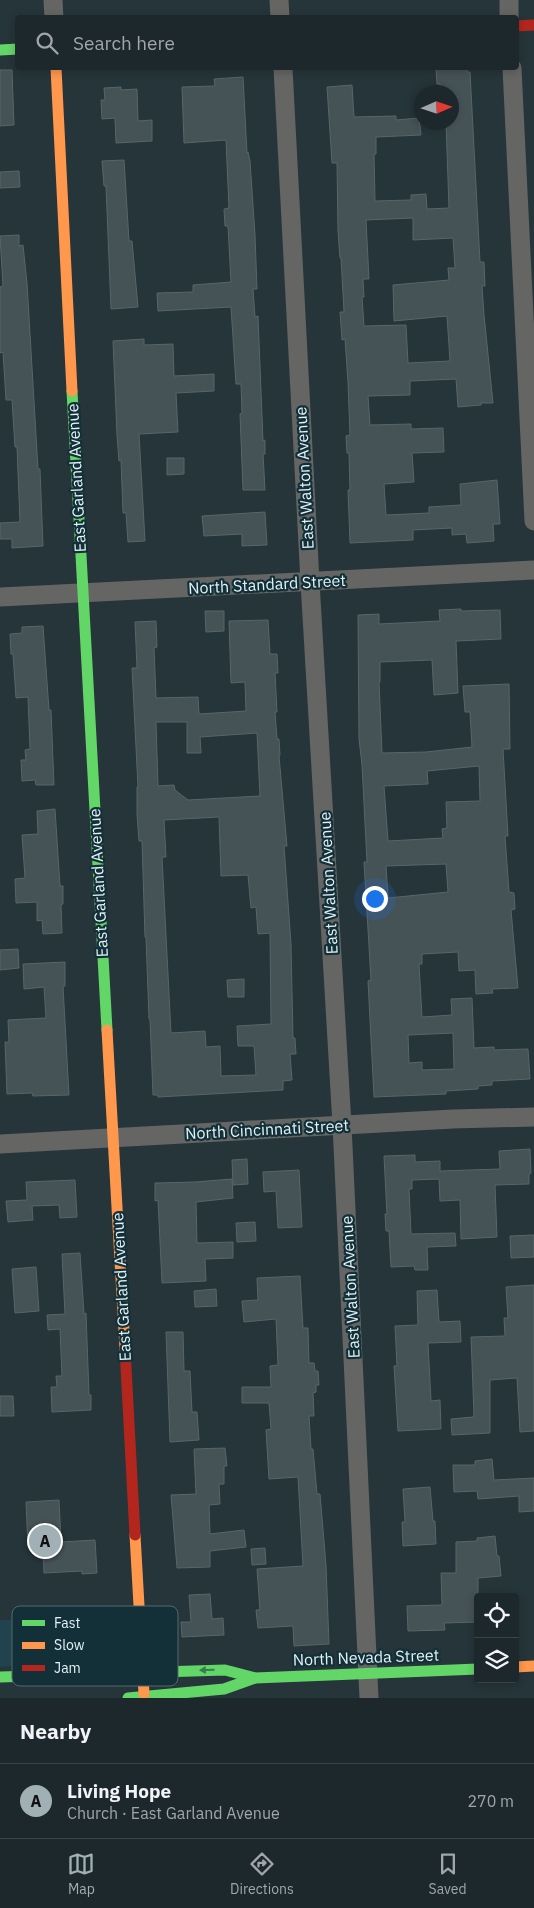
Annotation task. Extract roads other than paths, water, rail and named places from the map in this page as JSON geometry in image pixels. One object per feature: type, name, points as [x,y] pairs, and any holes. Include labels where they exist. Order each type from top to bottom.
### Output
[{"type":"street","points":[[53,0],[54,15]]},
{"type":"street","points":[[279,0],[280,15]]},
{"type":"street","points":[[509,0],[510,15]]},
{"type":"street","points":[[519,26],[534,25]]},
{"type":"street","points":[[0,50],[15,49]]},
{"type":"street","name":"East Garland Avenue","points":[[56,70],[82,593],[138,1606]]},
{"type":"street","name":"East Walton Avenue","points":[[283,70],[310,582],[342,1125],[369,1698]]},
{"type":"street","points":[[512,70],[534,522]]},
{"type":"street","name":"North Standard Street","points":[[0,597],[534,570]]},
{"type":"street","name":"North Cincinnati Street","points":[[0,1144],[453,1119],[534,1118]]},
{"type":"street","points":[[519,1667],[534,1666]]},
{"type":"street","name":"North Nevada Street","points":[[178,1671],[225,1670],[255,1678],[474,1669]]},
{"type":"street","name":"North Nevada Street","points":[[128,1698],[224,1689],[255,1678]]},
{"type":"place","name":"Living Hope","points":[[45,1541]]}]
